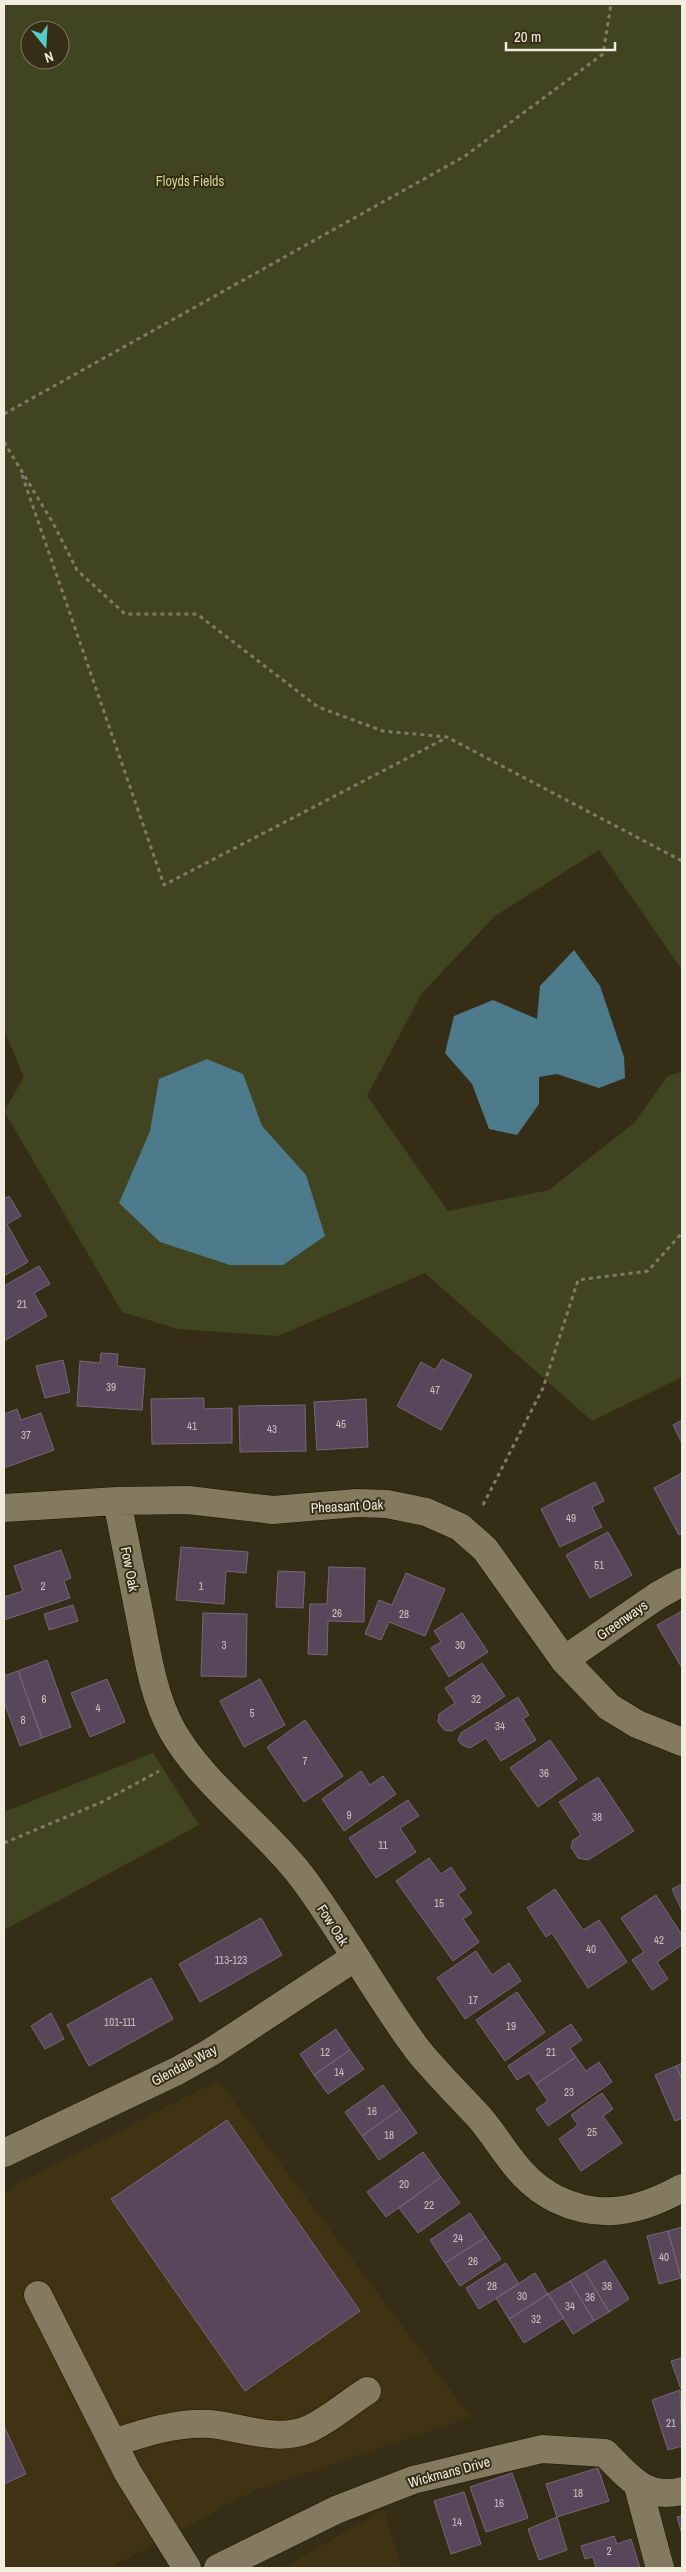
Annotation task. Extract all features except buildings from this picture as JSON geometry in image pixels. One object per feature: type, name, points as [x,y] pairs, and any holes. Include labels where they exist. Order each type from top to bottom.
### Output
[{"type":"street","name":"Pheasant Oak","points":[[4,1508],[117,1501],[188,1500],[273,1510],[357,1503],[387,1504],[426,1512],[460,1528],[485,1549],[564,1660],[609,1707],[637,1724],[682,1742]]},
{"type":"street","name":"Fow Oak","points":[[117,1501],[153,1685],[171,1729],[188,1756],[301,1877],[418,2050],[482,2120],[510,2161],[532,2185],[556,2199],[578,2208],[605,2213],[655,2203],[682,2188]]},
{"type":"street","name":"Greenways","points":[[564,1660],[657,1596],[682,1582]]},
{"type":"street","name":"Glendale Way","points":[[4,2153],[177,2071],[210,2052],[354,1958]]},
{"type":"street","points":[[38,2295],[128,2473],[187,2568]]},
{"type":"street","points":[[113,2443],[160,2428],[210,2424],[262,2434],[288,2433],[308,2429],[367,2390]]},
{"type":"street","name":"Wickmans Drive","points":[[218,2568],[336,2510],[413,2480],[542,2449],[605,2454],[638,2486],[667,2494],[682,2491]]},
{"type":"street","points":[[638,2486],[660,2568]]},
{"type":"path","points":[[4,414],[465,156],[603,54],[611,4]]},
{"type":"path","points":[[4,442],[53,523],[77,570],[125,614],[197,614],[318,707],[383,731],[446,737],[682,861]]},
{"type":"path","points":[[19,468],[164,885],[446,737]]},
{"type":"path","points":[[468,1534],[543,1388],[578,1280],[648,1271],[682,1232]]},
{"type":"path","points":[[4,1843],[102,1802],[188,1756]]},
{"type":"shaded area","points":[[218,2080],[471,2417],[254,2491],[109,2568],[4,2568],[4,2191]]},
{"type":"shaded area","points":[[384,2509],[401,2568],[283,2568]]},
{"type":"green space","name":"Floyds Fields","points":[[4,4],[682,4],[682,970],[599,850],[495,916],[422,993],[367,1096],[448,1211],[549,1190],[634,1123],[667,1077],[682,1071],[682,1377],[592,1421],[425,1273],[278,1336],[178,1329],[122,1312],[4,1111],[24,1077],[4,1030]]},
{"type":"green space","points":[[153,1753],[199,1825],[4,1930],[4,1812]]},
{"type":"water","points":[[574,950],[600,986],[624,1057],[625,1078],[599,1088],[557,1074],[539,1077],[539,1104],[517,1135],[489,1129],[472,1084],[445,1053],[454,1016],[493,1000],[537,1019],[540,986]]},
{"type":"water","points":[[207,1059],[243,1074],[262,1126],[306,1175],[325,1236],[283,1265],[230,1265],[160,1242],[119,1203],[150,1131],[159,1079]]}]
